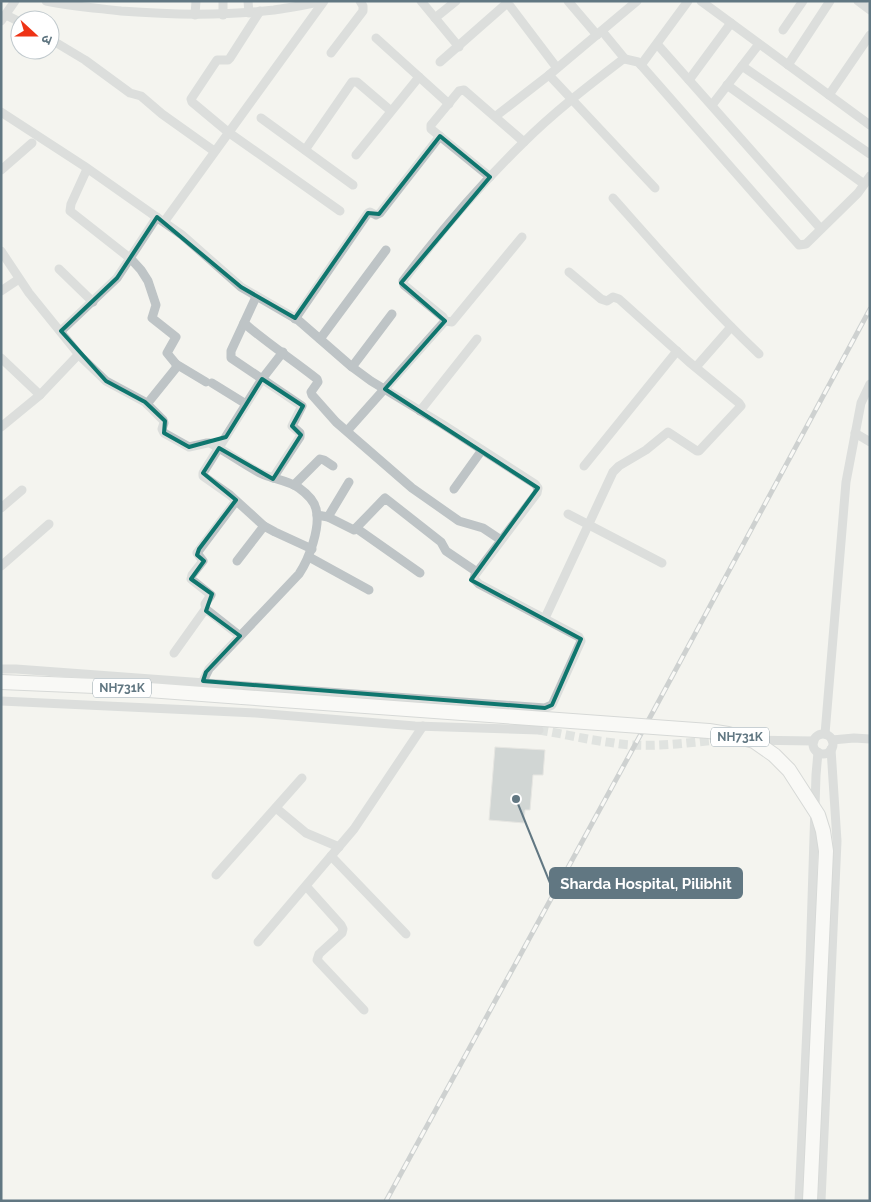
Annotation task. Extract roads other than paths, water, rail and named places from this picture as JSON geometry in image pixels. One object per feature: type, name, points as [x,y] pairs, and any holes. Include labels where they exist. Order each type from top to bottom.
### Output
[{"type":"highway","name":"NH731K","points":[[1,682],[95,686],[710,731],[754,741],[774,755],[789,770],[818,815],[826,850],[810,1201]]},
{"type":"street","points":[[4,18],[15,1]]},
{"type":"street","points":[[46,1],[151,13],[196,15],[260,12],[323,1]]},
{"type":"street","points":[[196,1],[196,15]]},
{"type":"street","points":[[223,1],[223,14]]},
{"type":"street","points":[[248,1],[249,13]]},
{"type":"street","points":[[61,331],[117,278],[214,151],[323,1]]},
{"type":"street","points":[[330,52],[363,11],[360,1]]},
{"type":"street","points":[[422,1],[458,46]]},
{"type":"street","points":[[435,18],[456,1]]},
{"type":"street","points":[[568,1],[625,59],[638,62],[799,245],[806,244],[870,176]]},
{"type":"street","points":[[496,116],[558,68],[637,1]]},
{"type":"street","points":[[641,66],[688,1]]},
{"type":"street","points":[[701,1],[870,125]]},
{"type":"street","points":[[783,30],[803,1]]},
{"type":"street","points":[[788,65],[830,1]]},
{"type":"street","points":[[858,1],[870,10]]},
{"type":"street","points":[[440,62],[506,4],[558,68]]},
{"type":"street","points":[[260,12],[230,58],[228,60],[217,60],[191,99],[192,102],[228,132],[340,211]]},
{"type":"street","points":[[689,80],[731,24]]},
{"type":"street","points":[[829,95],[870,35]]},
{"type":"street","points":[[376,38],[449,104]]},
{"type":"street","points":[[657,44],[821,229]]},
{"type":"street","points":[[712,105],[759,44]]},
{"type":"street","points":[[60,45],[85,60],[130,93],[141,96],[162,114],[214,151]]},
{"type":"street","points":[[444,321],[443,317],[404,285],[403,281],[434,240],[490,176],[524,142],[625,59]]},
{"type":"street","points":[[742,66],[870,154]]},
{"type":"street","points":[[549,75],[655,188]]},
{"type":"street","points":[[356,155],[419,77]]},
{"type":"street","points":[[305,150],[352,82],[357,82],[392,111]]},
{"type":"street","points":[[727,85],[864,184]]},
{"type":"street","points":[[490,176],[430,127],[460,91],[464,90],[524,142]]},
{"type":"street","points":[[1,112],[88,169],[160,220],[197,247],[235,282],[256,297],[295,318],[352,367],[535,484],[538,488],[537,493],[477,572],[474,579],[479,584],[579,637],[581,641],[552,705],[545,708],[203,681],[1,669]]},
{"type":"street","points":[[261,118],[353,185]]},
{"type":"street","points":[[295,318],[368,213],[376,215],[380,213],[440,136]]},
{"type":"street","points":[[1,170],[32,142]]},
{"type":"street","points":[[88,169],[70,211],[131,259],[141,270],[148,281],[156,306],[153,320],[176,337],[167,353],[176,364],[246,404]]},
{"type":"street","points":[[613,198],[692,288],[759,354]]},
{"type":"street","points":[[444,321],[452,322],[522,238]]},
{"type":"street","points":[[320,339],[386,250]]},
{"type":"street","points":[[1,251],[19,279],[78,354],[106,381],[147,404],[163,420],[162,429],[164,432],[189,447],[207,443],[219,448],[258,472],[294,486],[313,501],[317,515],[310,553],[299,574],[206,672],[203,681]]},
{"type":"street","points":[[59,269],[93,302]]},
{"type":"street","points":[[544,618],[615,468],[646,450],[668,432],[699,451],[740,408],[740,403],[616,297],[607,301],[601,299],[569,272]]},
{"type":"street","points":[[1,291],[19,279]]},
{"type":"street","points":[[256,297],[231,351],[231,358],[302,406],[292,426],[300,433],[300,437],[273,478]]},
{"type":"street","points":[[352,367],[392,314]]},
{"type":"street","points":[[347,431],[444,321]]},
{"type":"street","points":[[244,323],[266,342],[284,352],[317,379],[318,382],[311,392],[312,395],[336,422],[412,488],[460,521],[483,528],[501,540]]},
{"type":"street","points":[[696,367],[731,327]]},
{"type":"street","points":[[420,410],[477,339]]},
{"type":"street","points":[[584,466],[677,351]]},
{"type":"street","points":[[284,352],[262,379],[203,473],[203,476],[236,501],[264,526],[369,590]]},
{"type":"street","points":[[2,426],[40,395],[78,354]]},
{"type":"street","points":[[1,358],[40,395]]},
{"type":"street","points":[[147,404],[176,368],[176,364]]},
{"type":"street","points":[[821,1201],[837,841],[830,741],[846,482],[861,403],[870,384]]},
{"type":"street","points":[[855,433],[870,442]]},
{"type":"street","points":[[454,489],[482,450]]},
{"type":"street","points":[[294,486],[320,459],[333,466]]},
{"type":"street","points":[[328,517],[349,482]]},
{"type":"street","points":[[1,508],[22,490]]},
{"type":"street","points":[[356,528],[385,498],[441,542],[446,552],[477,572]]},
{"type":"street","points":[[174,653],[206,611],[206,604],[211,595],[191,579],[203,561],[197,553],[236,501]]},
{"type":"street","points":[[568,514],[662,563]]},
{"type":"street","points":[[317,515],[328,517],[352,529],[356,528],[420,573]]},
{"type":"street","points":[[1,566],[49,524]]},
{"type":"street","points":[[237,562],[264,526]]},
{"type":"street","points":[[206,611],[210,611],[240,636]]},
{"type":"street","points":[[1,701],[256,714],[423,726],[539,730]]},
{"type":"street","points":[[258,942],[361,820],[423,726]]},
{"type":"street","points":[[830,741],[825,753],[818,752],[814,748],[814,741],[817,736],[830,741],[854,738],[870,739]]},
{"type":"street","points":[[728,739],[814,741]]},
{"type":"street","points":[[799,1201],[818,752]]},
{"type":"street","points":[[216,875],[302,778]]},
{"type":"street","points":[[276,808],[306,833],[339,847]]},
{"type":"street","points":[[331,856],[406,934]]},
{"type":"street","points":[[306,886],[342,925],[343,929],[342,933],[319,954],[317,960],[364,1010]]},
{"type":"tunnel","points":[[539,730],[628,745],[671,744],[728,739]]},
{"type":"railway","points":[[386,1201],[870,309]]},
{"type":"place","name":"Sharda Hospital, Pilibhit","points":[[516,799]]}]
